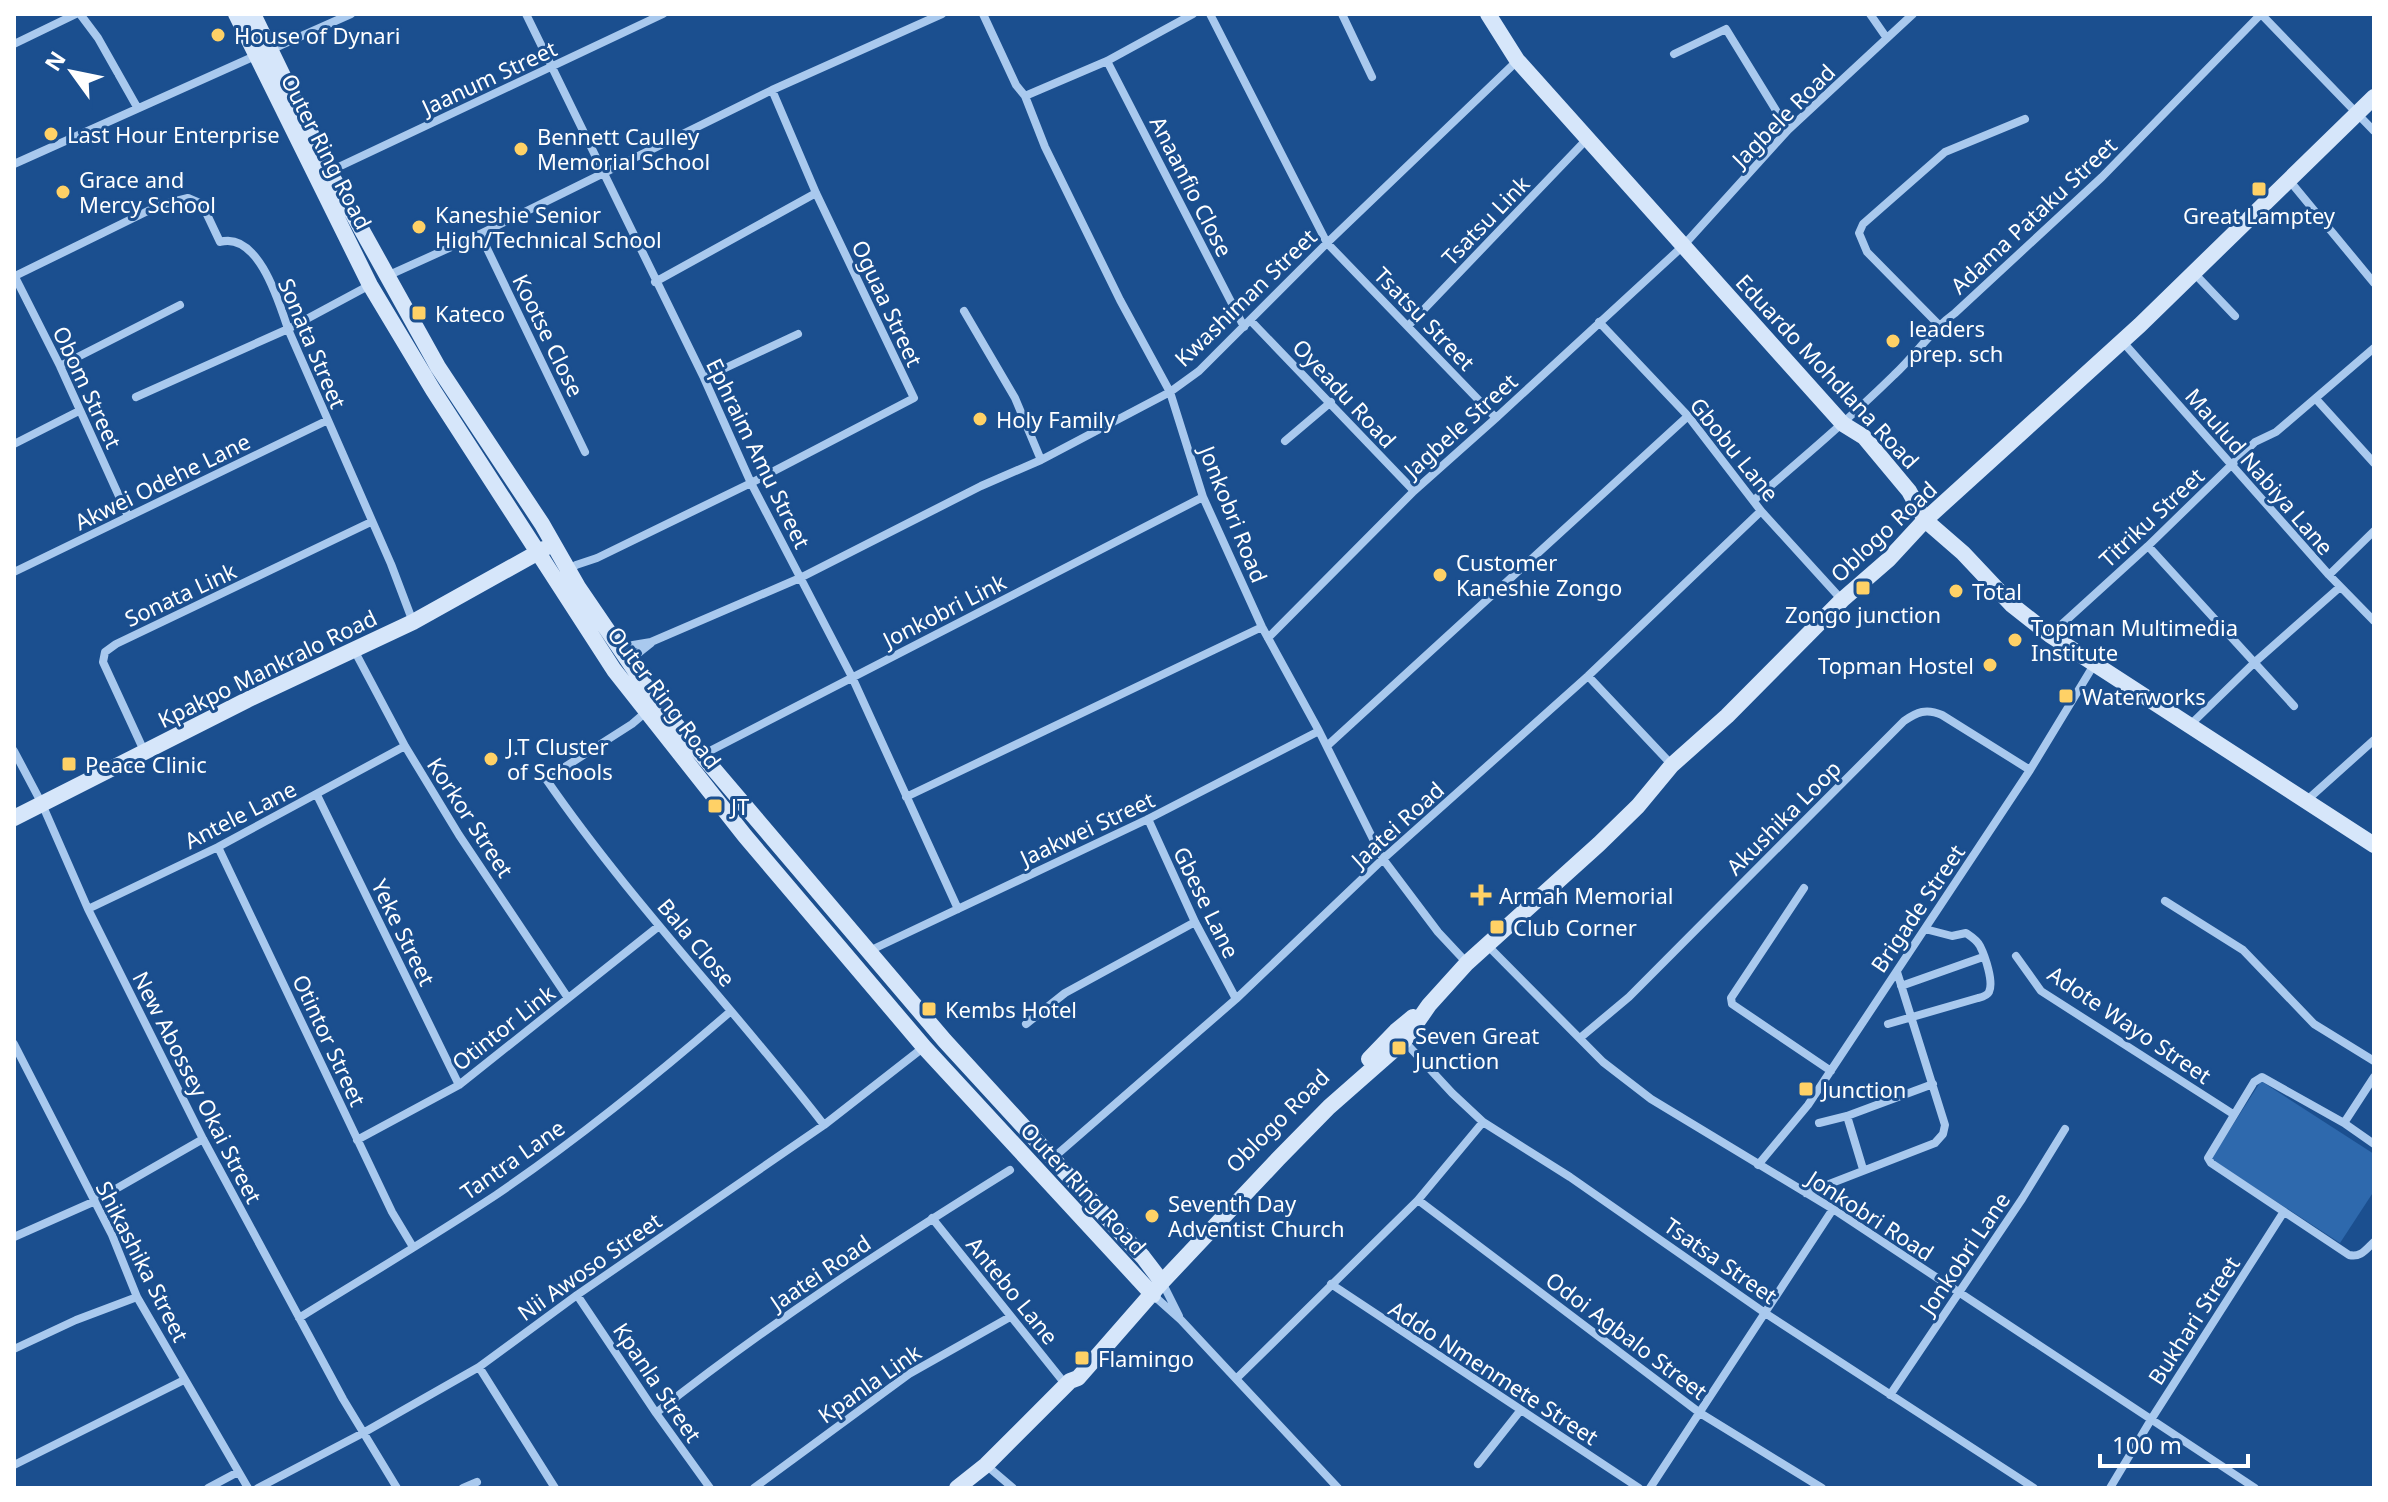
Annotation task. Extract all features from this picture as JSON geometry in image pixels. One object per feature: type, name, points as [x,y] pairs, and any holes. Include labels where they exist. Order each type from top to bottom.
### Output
[{"type":"main road","name":"Outer Ring Road","points":[[236,14],[262,53],[438,367],[569,571],[646,712],[745,836],[924,1047],[1154,1284]]},
{"type":"main road","name":"Outer Ring Road","points":[[253,14],[262,53],[370,285],[537,553],[617,659],[867,952],[1052,1158],[1154,1284]]},
{"type":"main road","name":"Eduardo Mohdlana Road","points":[[1488,14],[1517,60],[1843,424],[1864,437],[1909,491],[1925,520],[1963,553],[2012,605],[2050,635],[2374,845]]},
{"type":"main road","name":"Oblogo Road","points":[[957,1488],[986,1465],[1068,1383],[1078,1378],[1154,1284],[1400,1036],[1467,963],[1638,806],[1672,765],[1727,716],[1925,520],[2122,341],[2374,97]]},
{"type":"main road","name":"Kpakpo Mankralo Road","points":[[14,818],[353,648],[413,622],[552,543]]},
{"type":"street","points":[[14,44],[78,14],[98,38],[137,107]]},
{"type":"street","points":[[14,164],[351,14]]},
{"type":"street","name":"Ephraim Amu Street","points":[[526,14],[704,378],[751,483],[852,677],[958,909]]},
{"type":"street","name":"Jaanum Street","points":[[329,171],[663,14]]},
{"type":"street","points":[[387,276],[480,234],[772,90],[942,14]]},
{"type":"street","name":"Jonkobri Road","points":[[983,14],[1016,85],[1025,96],[1051,161],[1170,392],[1203,497],[1262,627],[1327,746],[1383,859],[1438,932],[1467,963]]},
{"type":"street","points":[[1025,96],[1107,61],[1193,14]]},
{"type":"street","name":"Tsatsu Street","points":[[1210,14],[1327,243],[1496,418]]},
{"type":"street","points":[[1342,14],[1372,77]]},
{"type":"street","points":[[1870,14],[1886,37]]},
{"type":"street","name":"Jagbele Road","points":[[1683,246],[1788,130],[1913,14]]},
{"type":"street","points":[[2261,14],[2374,131]]},
{"type":"street","name":"Adama Pataku Street","points":[[1754,500],[1843,424],[1905,365],[1939,325],[2102,177],[2261,14]]},
{"type":"street","points":[[1674,54],[1726,29],[1788,130]]},
{"type":"street","name":"Kwashiman Street","points":[[617,659],[800,578],[981,486],[1041,460],[1170,392],[1199,371],[1517,60]]},
{"type":"street","name":"Anaanfio Close","points":[[1107,61],[1247,324]]},
{"type":"street","name":"Oguaa Street","points":[[569,571],[751,483],[914,398],[816,193],[772,90]]},
{"type":"street","points":[[1939,325],[1867,252],[1859,233],[1863,224],[1945,152],[2025,119]]},
{"type":"street","name":"Tsatsu Link","points":[[1408,326],[1587,138]]},
{"type":"street","points":[[2289,180],[2374,283]]},
{"type":"street","points":[[655,282],[816,193]]},
{"type":"street","name":"Sonata Street","points":[[14,275],[142,213],[179,199],[188,198],[202,204],[220,242],[229,241],[250,249],[275,291],[326,421],[413,622]]},
{"type":"street","name":"Kootse Close","points":[[480,234],[585,452]]},
{"type":"street","name":"Jagbele Street","points":[[1268,638],[1414,491],[1683,246]]},
{"type":"street","points":[[2194,273],[2235,316]]},
{"type":"street","name":"Obom Street","points":[[14,275],[17,290],[60,366],[128,516]]},
{"type":"street","points":[[136,397],[288,329],[370,285]]},
{"type":"street","points":[[60,366],[180,305]]},
{"type":"street","points":[[964,311],[1015,398],[1041,460]]},
{"type":"street","name":"Gbobu Lane","points":[[1599,322],[1688,416],[1761,511],[1842,600]]},
{"type":"street","name":"Oyeadu Road","points":[[1247,324],[1331,402],[1414,491]]},
{"type":"street","points":[[704,378],[798,334]]},
{"type":"street","name":"Maulud Nabiya Lane","points":[[2122,341],[2329,575],[2374,621]]},
{"type":"street","name":"Titriku Street","points":[[2050,635],[2255,442],[2276,432],[2374,348]]},
{"type":"street","points":[[2316,399],[2374,463]]},
{"type":"street","points":[[1285,441],[1331,402]]},
{"type":"street","points":[[14,444],[79,411]]},
{"type":"street","points":[[1327,746],[1688,416]]},
{"type":"street","name":"Akwei Odehe Lane","points":[[14,572],[326,421]]},
{"type":"street","name":"Jonkobri Link","points":[[701,755],[1203,497]]},
{"type":"street","name":"Jaatei Road","points":[[1052,1158],[1236,999],[1383,859],[1588,676],[1761,511]]},
{"type":"street","name":"Sonata Link","points":[[145,753],[103,662],[105,652],[371,522]]},
{"type":"street","points":[[2329,575],[2374,531]]},
{"type":"street","points":[[2148,546],[2294,706]]},
{"type":"street","points":[[2189,726],[2340,587]]},
{"type":"street","points":[[906,797],[1262,627]]},
{"type":"street","name":"Korkor Street","points":[[353,648],[405,746],[459,835],[568,998]]},
{"type":"street","name":"Brigade Street","points":[[1758,1165],[1808,1105],[1831,1071],[2030,770],[2095,662]]},
{"type":"street","points":[[1588,676],[1672,765]]},
{"type":"street","name":"Akushika Loop","points":[[1580,1038],[1629,997],[1914,714],[1931,711],[1942,715],[2030,770]]},
{"type":"street","name":"Bala Close","points":[[646,712],[546,779],[659,926],[770,1055],[824,1125]]},
{"type":"street","name":"Jaakwei Street","points":[[867,952],[1148,819],[1319,731]]},
{"type":"street","points":[[2305,801],[2374,740]]},
{"type":"street","name":"Antele Lane","points":[[88,909],[218,847],[405,746]]},
{"type":"street","name":"New Abossey Okai Street","points":[[14,751],[42,804],[88,909],[203,1139],[299,1318],[397,1488]]},
{"type":"street","name":"Yeke Street","points":[[317,795],[459,1085]]},
{"type":"street","name":"Gbese Lane","points":[[1148,819],[1195,922],[1236,999]]},
{"type":"street","name":"Otintor Street","points":[[218,847],[392,1212],[413,1247]]},
{"type":"street","points":[[1804,888],[1731,998],[1732,1004],[1831,1071]]},
{"type":"street","points":[[2165,901],[2243,950],[2314,1024],[2374,1061]]},
{"type":"street","points":[[1026,1024],[1065,993],[1195,922]]},
{"type":"street","name":"Otintor Link","points":[[357,1140],[459,1085],[659,926]]},
{"type":"street","points":[[1888,1024],[1910,1020],[1987,995],[1990,991],[1980,944],[1966,933],[1952,936],[1925,929]]},
{"type":"street","name":"Jonkobri Road","points":[[1488,946],[1603,1062],[1651,1099],[1833,1209],[2255,1488]]},
{"type":"street","name":"Adote Wayo Street","points":[[2016,956],[2041,991],[2233,1114]]},
{"type":"street","points":[[1901,986],[1983,957]]},
{"type":"street","points":[[1806,1193],[1935,1143],[1943,1134],[1945,1125],[1897,972]]},
{"type":"street","name":"Tantra Lane","points":[[299,1318],[497,1194],[601,1118],[731,1011]]},
{"type":"street","name":"Tsatsa Street","points":[[1400,1036],[1483,1122],[1570,1177],[1765,1313],[2034,1488]]},
{"type":"street","name":"Shikashika Street","points":[[14,1044],[112,1235],[137,1297],[248,1488]]},
{"type":"street","name":"Nii Awoso Street","points":[[258,1488],[479,1367],[577,1295],[824,1125],[924,1047]]},
{"type":"street","points":[[2374,1144],[2344,1123],[2262,1077],[2254,1082],[2208,1158],[2283,1213],[2355,1257],[2374,1242]]},
{"type":"street","points":[[2344,1123],[2374,1077]]},
{"type":"street","points":[[1819,1123],[1847,1116],[1933,1084]]},
{"type":"street","points":[[1847,1116],[1863,1169]]},
{"type":"street","points":[[1237,1378],[1418,1200],[1483,1122]]},
{"type":"street","name":"Jonkobri Lane","points":[[1890,1395],[2036,1179],[2065,1129]]},
{"type":"street","points":[[14,1237],[93,1202],[203,1139]]},
{"type":"street","name":"Jaatei Road","points":[[656,1413],[735,1350],[932,1218],[1010,1170]]},
{"type":"street","name":"Odoi Agbalo Street","points":[[1418,1200],[1700,1413],[1822,1488]]},
{"type":"street","points":[[1650,1488],[1833,1209]]},
{"type":"street","name":"Bukhari Street","points":[[2110,1488],[2283,1213]]},
{"type":"street","name":"Antebo Lane","points":[[932,1218],[1010,1317],[1068,1383]]},
{"type":"street","name":"Outer Ring Road","points":[[1154,1284],[1181,1320],[1338,1488]]},
{"type":"street","name":"Outer Ring Road","points":[[1154,1284],[1181,1320]]},
{"type":"street","name":"Addo Nmenmete Street","points":[[1331,1284],[1639,1488]]},
{"type":"street","name":"Kpanla Street","points":[[577,1295],[710,1488]]},
{"type":"street","points":[[14,1349],[76,1320],[137,1297]]},
{"type":"street","name":"Kpanla Link","points":[[754,1488],[909,1374],[1010,1317]]},
{"type":"street","points":[[479,1367],[555,1488]]},
{"type":"street","points":[[14,1465],[184,1380]]},
{"type":"street","points":[[1478,1464],[1520,1411]]},
{"type":"street","points":[[986,1465],[1013,1488]]},
{"type":"street","points":[[208,1488],[238,1472]]},
{"type":"street","points":[[2014,1488],[2020,1479]]},
{"type":"street","points":[[463,1488],[477,1482]]},
{"type":"shaded area","points":[[2261,1081],[2374,1154],[2374,1191],[2340,1243],[2211,1159]]},
{"type":"place","name":"House of Dynari","points":[[218,35]]},
{"type":"place","name":"Last Hour Enterprise","points":[[51,134]]},
{"type":"place","name":"Bennett Caulley Memorial School","points":[[521,149]]},
{"type":"place","name":"Great Lamptey","points":[[2259,189]]},
{"type":"place","name":"Grace and Mercy School","points":[[63,192]]},
{"type":"place","name":"Kaneshie Senior High/Technical School","points":[[419,227]]},
{"type":"place","name":"Kateco","points":[[419,313]]},
{"type":"place","name":"leaders prep. sch","points":[[1893,341]]},
{"type":"place","name":"Holy Family","points":[[980,419]]},
{"type":"place","name":"Customer Kaneshie Zongo","points":[[1440,575]]},
{"type":"place","name":"Zongo junction","points":[[1863,588]]},
{"type":"place","name":"Total","points":[[1956,591]]},
{"type":"place","name":"Topman Multimedia Institute","points":[[2015,640]]},
{"type":"place","name":"Topman Hostel","points":[[1990,665]]},
{"type":"place","name":"Waterworks","points":[[2066,696]]},
{"type":"place","name":"J.T Cluster of Schools","points":[[491,759]]},
{"type":"place","name":"Peace Clinic","points":[[69,764]]},
{"type":"place","name":"JT","points":[[715,806]]},
{"type":"place","name":"Armah Memorial","points":[[1481,895]]},
{"type":"place","name":"Club Corner","points":[[1497,927]]},
{"type":"place","name":"Kembs Hotel","points":[[929,1009]]},
{"type":"place","name":"Seven Great Junction","points":[[1399,1048]]},
{"type":"place","name":"Junction","points":[[1806,1089]]},
{"type":"place","name":"Seventh Day Adventist Church","points":[[1152,1216]]},
{"type":"place","name":"Flamingo","points":[[1082,1358]]}]
